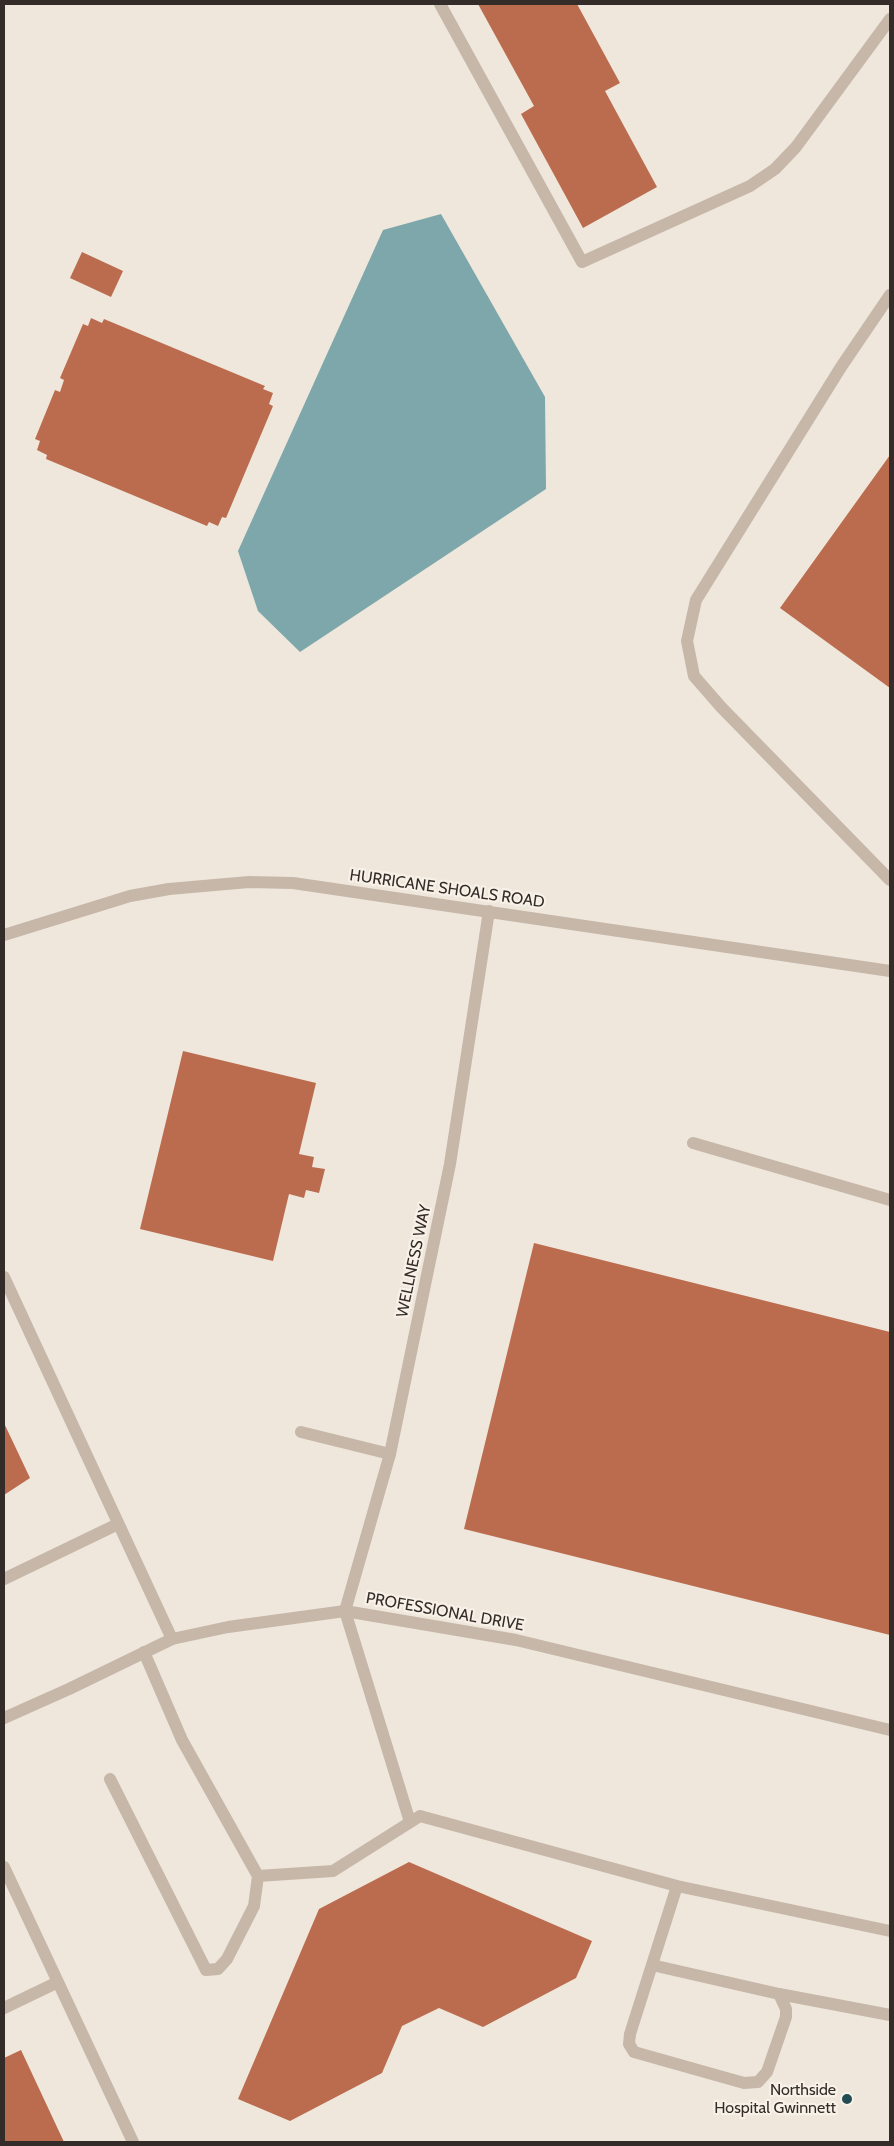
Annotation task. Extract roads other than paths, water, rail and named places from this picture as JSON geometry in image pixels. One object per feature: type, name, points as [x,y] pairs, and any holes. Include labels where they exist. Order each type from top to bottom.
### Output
[{"type":"street","points":[[440,4],[582,262],[750,186],[775,169],[796,147],[890,19]]},
{"type":"street","points":[[890,296],[841,367],[696,600],[687,641],[694,676],[721,707],[890,880]]},
{"type":"street","name":"HURRICANE SHOALS ROAD","points":[[4,936],[130,896],[169,889],[249,882],[293,884],[489,911],[890,971]]},
{"type":"street","name":"WELLNESS WAY","points":[[345,1611],[390,1454],[450,1164],[489,911]]},
{"type":"street","points":[[693,1143],[890,1200]]},
{"type":"street","points":[[4,1277],[172,1639]]},
{"type":"street","points":[[301,1432],[390,1454]]},
{"type":"street","points":[[4,1579],[118,1524]]},
{"type":"street","points":[[345,1611],[410,1822]]},
{"type":"street","name":"PROFESSIONAL DRIVE","points":[[4,1718],[172,1639],[228,1627],[345,1611],[516,1640],[890,1730]]},
{"type":"street","points":[[110,1779],[206,1970],[218,1970],[228,1959],[254,1906],[258,1876],[182,1740],[144,1652]]},
{"type":"street","points":[[258,1876],[333,1871],[420,1816],[677,1886],[890,1931]]},
{"type":"street","points":[[4,1867],[133,2142]]},
{"type":"street","points":[[677,1886],[630,2034],[628,2044],[634,2052],[744,2083],[758,2082],[766,2072],[786,2017],[786,2009],[779,1994]]},
{"type":"street","points":[[652,1965],[779,1994],[890,2015]]},
{"type":"street","points":[[4,2008],[58,1982]]},
{"type":"water","points":[[441,214],[545,397],[546,489],[300,652],[258,611],[238,551],[383,230]]},
{"type":"place","name":"Northside Hospital Gwinnett","points":[[847,2099]]}]
